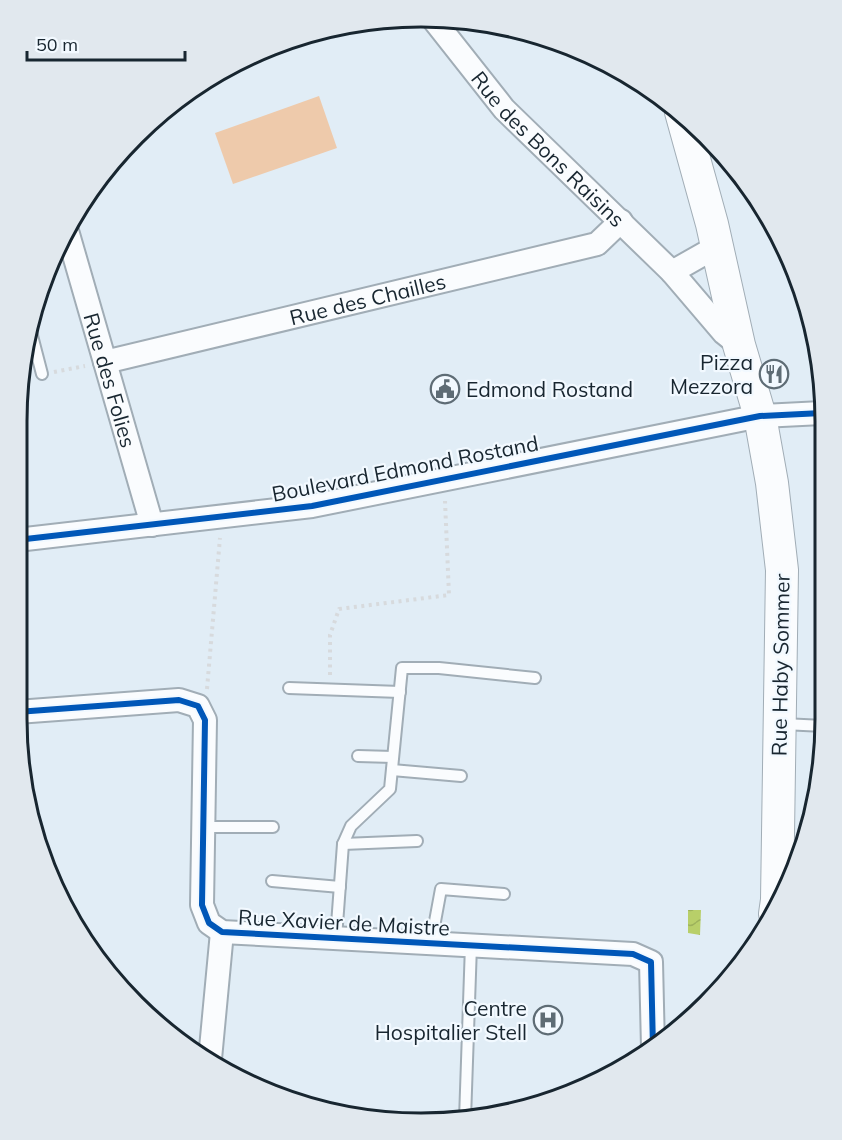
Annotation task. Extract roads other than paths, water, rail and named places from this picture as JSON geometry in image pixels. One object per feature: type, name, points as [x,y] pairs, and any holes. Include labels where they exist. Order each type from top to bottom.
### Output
[{"type":"street","name":"Rue des Bons Raisins","points":[[440,28],[504,109],[672,272],[724,333],[739,345]]},
{"type":"street","points":[[686,129],[712,224],[739,345],[760,416]]},
{"type":"street","name":"Rue des Chailles","points":[[105,362],[597,244],[621,221]]},
{"type":"street","name":"Rue des Folies","points":[[70,242],[152,525]]},
{"type":"street","points":[[672,272],[716,247]]},
{"type":"street","name":"Boulevard Edmond Rostand","points":[[27,539],[312,506],[760,416],[815,413]]},
{"type":"street","name":"Rue Haby Sommer","points":[[760,416],[772,483],[782,570],[777,886]]},
{"type":"street","name":"Rue Xavier de Maistre","points":[[27,710],[179,700],[198,706],[205,720],[202,905],[209,923],[222,932],[633,954],[651,962],[653,1038]]},
{"type":"street","points":[[211,1052],[222,932]]},
{"type":"lane","points":[[35,346],[42,374]]},
{"type":"lane","points":[[336,938],[343,844],[351,826],[390,789],[402,668],[439,668],[535,678]]},
{"type":"lane","points":[[289,688],[399,692]]},
{"type":"lane","points":[[780,723],[815,725]]},
{"type":"lane","points":[[358,756],[393,757]]},
{"type":"lane","points":[[392,770],[461,776]]},
{"type":"lane","points":[[202,827],[273,827]]},
{"type":"lane","points":[[343,844],[417,841]]},
{"type":"lane","points":[[272,881],[340,887]]},
{"type":"lane","points":[[432,943],[441,889],[504,894]]},
{"type":"lane","points":[[465,1111],[471,945]]},
{"type":"water","points":[[688,910],[701,910],[700,935],[688,933]]},
{"type":"place","name":"Pizza Mezzora","points":[[774,374]]},
{"type":"place","name":"Edmond Rostand","points":[[445,389]]},
{"type":"place","name":"Centre Hospitalier Stell","points":[[548,1020]]}]
